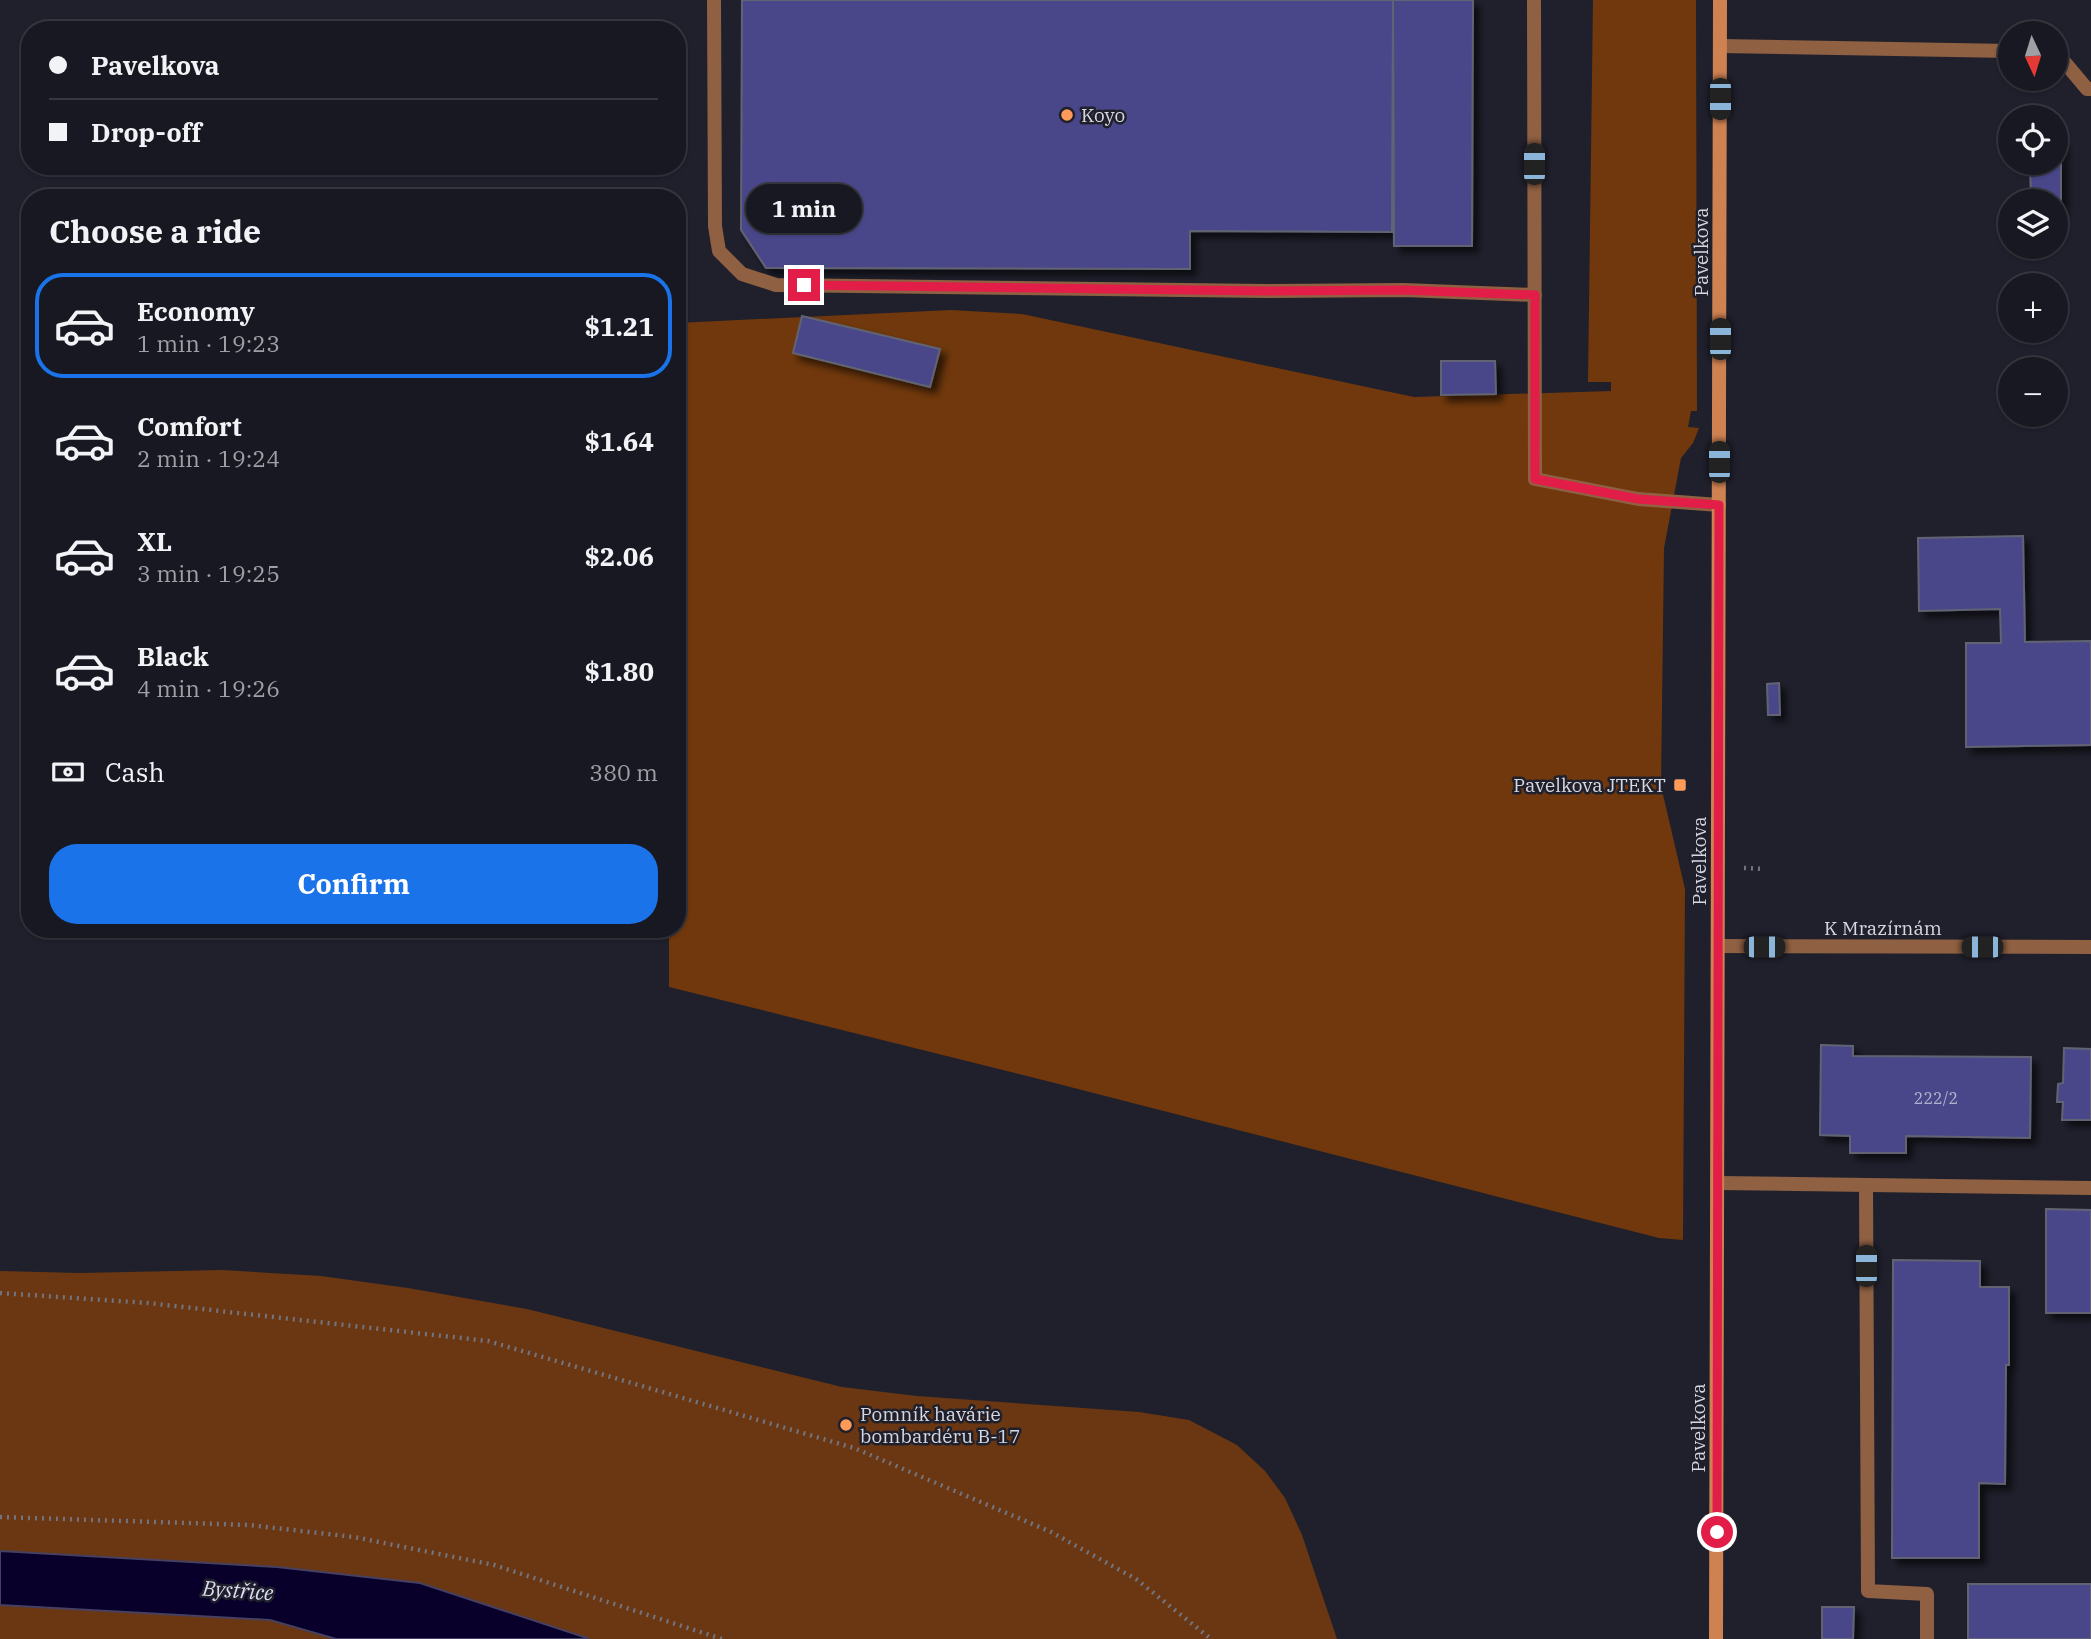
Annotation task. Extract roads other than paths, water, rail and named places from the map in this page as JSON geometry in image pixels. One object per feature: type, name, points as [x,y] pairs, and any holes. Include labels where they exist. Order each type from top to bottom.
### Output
[{"type":"street","points":[[714,0],[715,226],[719,251],[742,274],[776,285],[1404,290],[1535,295]]},
{"type":"street","points":[[1534,0],[1535,479],[1638,499],[1719,505]]},
{"type":"street","name":"Pavelkova","points":[[1717,1639],[1720,0]]},
{"type":"street","points":[[1720,46],[1998,51]]},
{"type":"street","points":[[2068,66],[2087,89],[2091,89]]},
{"type":"street","name":"K Mrazírnám","points":[[1718,946],[2091,947]]},
{"type":"street","points":[[1717,1184],[2091,1188]]},
{"type":"street","points":[[1866,1185],[1868,1591],[1927,1594],[1927,1639]]},
{"type":"water","name":"Bystřice","points":[[0,1551],[277,1567],[420,1583],[590,1639],[336,1639],[270,1620],[0,1605]]},
{"type":"place","name":"Koyo","points":[[1067,115]]},
{"type":"place","name":"Pavelkova JTEKT","points":[[1680,785]]},
{"type":"place","name":"Pomník havárie bombardéru B-17","points":[[846,1425]]}]
